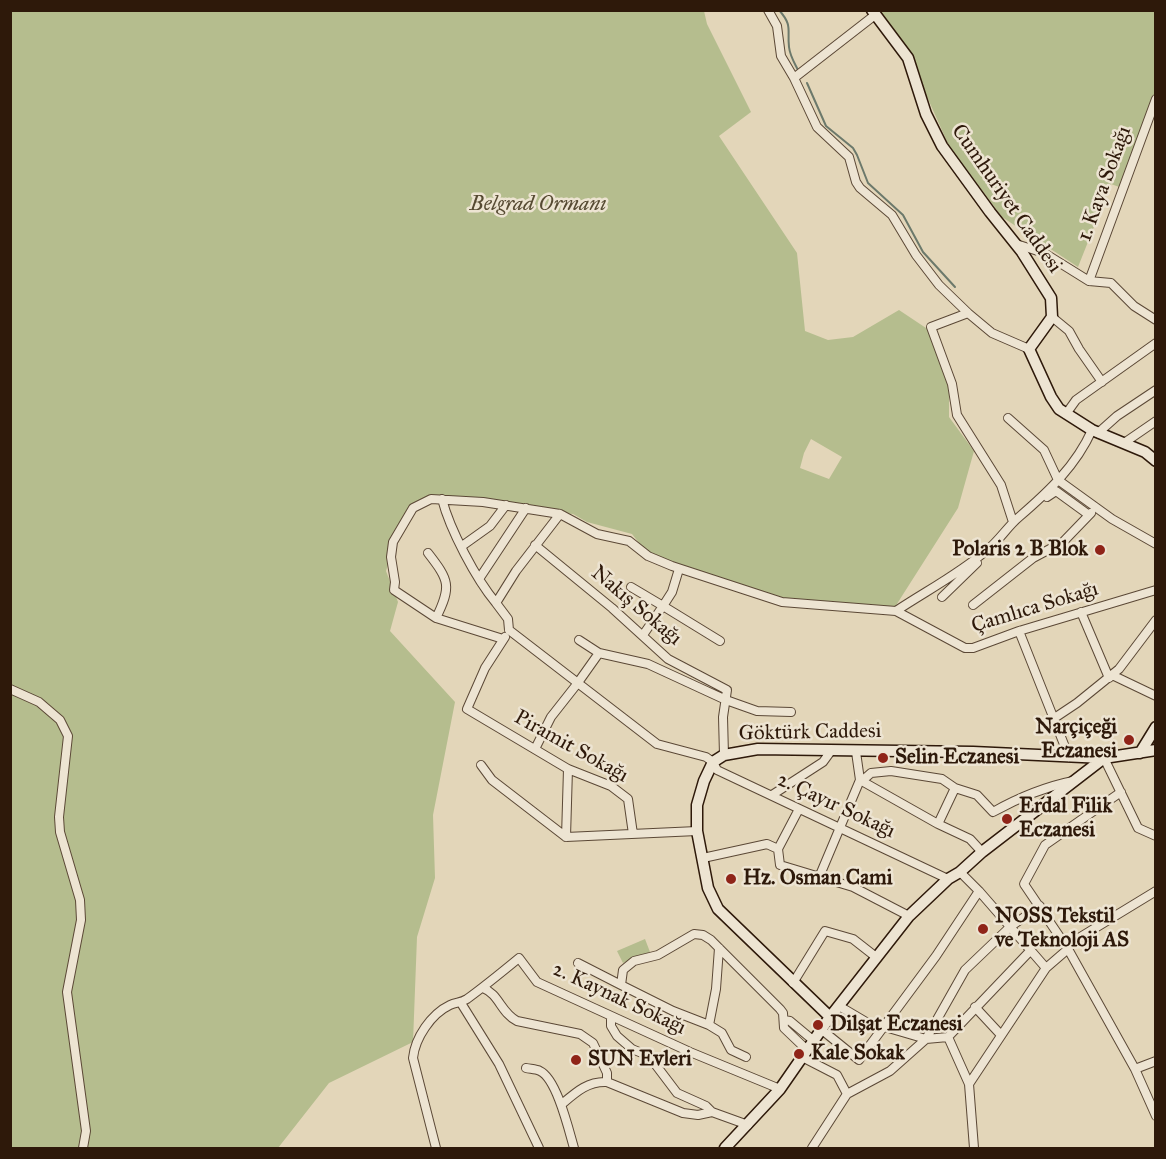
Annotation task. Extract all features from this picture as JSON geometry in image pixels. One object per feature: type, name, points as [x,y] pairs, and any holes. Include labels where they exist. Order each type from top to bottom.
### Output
[{"type":"main road","name":"Cumhuriyet Caddesi","points":[[873,13],[908,58],[926,114],[942,146],[1016,244],[1051,298],[1052,317]]},
{"type":"main road","points":[[1052,317],[1029,349],[1059,409],[1095,431],[1145,452],[1155,461]]},
{"type":"main road","points":[[1140,753],[1155,727]]},
{"type":"main road","name":"Göktürk Caddesi","points":[[712,762],[724,755],[758,749],[973,752],[1104,759],[1155,750]]},
{"type":"main road","points":[[724,1149],[780,1089],[830,1017],[909,916],[948,879],[1104,759]]},
{"type":"main road","points":[[712,762],[698,805],[697,831],[708,888],[718,909],[830,1017]]},
{"type":"street","points":[[768,10],[777,26],[781,56],[795,78],[817,127],[849,157],[860,188],[892,215],[920,261],[939,285],[968,313],[992,333],[1029,349]]},
{"type":"street","points":[[795,78],[873,13]]},
{"type":"street","name":"1. Kaya Sokağı","points":[[1089,281],[1155,99]]},
{"type":"street","points":[[1016,244],[1044,253],[1089,281],[1111,283],[1134,306],[1155,320]]},
{"type":"street","points":[[968,313],[930,327],[952,384],[957,415],[1001,484],[1013,522]]},
{"type":"street","points":[[1052,317],[1069,331],[1102,382]]},
{"type":"street","points":[[1066,414],[1076,400],[1155,343]]},
{"type":"street","points":[[442,500],[447,517],[479,579],[508,619],[509,630],[503,639],[436,618],[394,590],[391,550],[396,535],[413,508],[424,501],[442,500],[506,505],[560,514],[597,534],[629,541],[648,556],[782,602],[896,611],[989,549],[1013,522],[1058,480],[1095,431],[1155,390]]},
{"type":"street","points":[[1008,418],[1044,450],[1058,480],[1130,530],[1155,544]]},
{"type":"street","points":[[1124,443],[1155,420]]},
{"type":"street","points":[[942,597],[1053,491],[1061,494],[1089,515]]},
{"type":"street","points":[[462,546],[490,526],[506,505]]},
{"type":"street","points":[[973,605],[1033,558],[1063,542],[1096,507]]},
{"type":"street","points":[[479,579],[526,508]]},
{"type":"street","points":[[496,603],[535,545],[560,514]]},
{"type":"street","name":"Nakış Sokağı","points":[[535,545],[643,635],[668,659],[727,690],[726,700]]},
{"type":"street","points":[[428,553],[445,575],[446,597],[436,618]]},
{"type":"street","points":[[643,635],[672,592],[679,568]]},
{"type":"street","points":[[631,587],[720,641]]},
{"type":"street","name":"Çamlıca Sokağı","points":[[896,611],[964,648],[973,648],[1019,631],[1155,590]]},
{"type":"street","points":[[1081,612],[1111,676],[1155,696]]},
{"type":"street","points":[[1053,719],[1111,676],[1155,620]]},
{"type":"street","name":"Göktürk Caddesi","points":[[509,630],[657,744],[706,757],[712,762]]},
{"type":"street","points":[[1019,631],[1069,757]]},
{"type":"street","name":"Piramit Sokağı","points":[[503,639],[485,668],[467,709],[568,769],[610,786],[628,799],[633,834]]},
{"type":"street","points":[[579,640],[599,653],[648,664],[726,700],[757,711],[791,712]]},
{"type":"street","points":[[535,750],[551,717],[599,653]]},
{"type":"street","points":[[10,689],[39,702],[60,720],[68,736],[59,817],[60,832],[80,900],[81,920],[67,992],[86,1131],[83,1149]]},
{"type":"street","points":[[724,755],[723,717],[726,700]]},
{"type":"street","points":[[772,795],[823,762],[831,751]]},
{"type":"street","points":[[856,752],[861,781]]},
{"type":"street","points":[[1104,759],[1138,828],[1155,836]]},
{"type":"street","name":"2. Çayır Sokağı","points":[[712,762],[717,770],[948,879]]},
{"type":"street","points":[[482,765],[492,780],[566,837],[697,831]]},
{"type":"street","points":[[566,837],[568,769]]},
{"type":"street","points":[[820,875],[838,827],[861,781],[872,773],[891,771],[942,779],[955,788],[977,795],[993,812],[1039,790],[1076,780]]},
{"type":"street","points":[[861,781],[970,839],[982,852]]},
{"type":"street","points":[[938,824],[955,788]]},
{"type":"street","points":[[1121,792],[1046,845],[1024,884],[1068,949],[1135,1069],[1155,1116]]},
{"type":"street","points":[[799,809],[778,849],[780,865],[820,875],[853,887],[909,916]]},
{"type":"street","points":[[703,858],[767,844],[778,849]]},
{"type":"street","points":[[960,872],[1046,968]]},
{"type":"street","points":[[822,1030],[859,1060],[936,956],[979,891]]},
{"type":"street","points":[[969,1084],[1046,968],[1068,949],[1070,944],[1155,891]]},
{"type":"street","points":[[812,1149],[847,1094],[890,1071],[926,1039],[965,970],[1010,927],[1040,906]]},
{"type":"street","points":[[793,983],[825,932],[853,939],[876,957]]},
{"type":"street","points":[[621,985],[621,977],[627,965],[658,955],[694,934],[703,935],[780,1009],[784,1028],[837,1075],[847,1094]]},
{"type":"street","points":[[709,1025],[716,989],[719,948]]},
{"type":"street","points":[[839,1006],[878,1029],[885,1027],[926,1039],[948,1037],[1030,951]]},
{"type":"street","name":"2. Kaynak Sokağı","points":[[483,988],[519,958],[537,982],[611,1017],[780,1089]]},
{"type":"street","points":[[578,963],[673,1011],[709,1025],[722,1033],[731,1050],[746,1057]]},
{"type":"street","points":[[436,1149],[413,1058],[414,1046],[418,1037],[438,1014],[448,1006],[461,1003],[483,988],[489,990],[508,1016],[518,1021],[580,1035],[593,1043],[607,1073],[608,1082]]},
{"type":"street","points":[[461,1003],[499,1064],[539,1149]]},
{"type":"street","points":[[975,1007],[1001,1035]]},
{"type":"street","points":[[611,1017],[611,1026],[617,1036],[632,1049],[649,1056],[677,1093],[706,1106],[712,1112],[748,1125]]},
{"type":"street","points":[[948,1037],[969,1084],[974,1149]]},
{"type":"street","points":[[1135,1069],[1155,1060]]},
{"type":"street","points":[[526,1068],[541,1071],[548,1077],[562,1104],[574,1149]]},
{"type":"street","points":[[562,1104],[594,1081],[608,1082],[683,1113],[698,1115],[712,1112]]},
{"type":"green space","name":"Belgrad Ormanı","points":[[10,11],[704,11],[707,24],[751,112],[719,136],[797,253],[805,331],[828,340],[853,337],[899,310],[929,330],[949,389],[949,417],[974,451],[958,508],[895,607],[844,609],[780,599],[687,571],[647,553],[632,534],[587,522],[573,514],[430,501],[412,512],[395,543],[386,571],[398,602],[390,631],[455,702],[433,815],[435,878],[417,937],[413,1042],[329,1083],[278,1148],[11,1148]],"holes":[[[811,439],[842,457],[829,479],[800,468]]]},
{"type":"green space","points":[[878,11],[1155,11],[1155,105],[1122,188],[1111,184],[1078,267],[1002,217],[949,146],[912,63]]},
{"type":"green space","points":[[645,939],[650,952],[623,963],[617,951]]},
{"type":"waterway","points":[[779,10],[788,24],[790,50],[798,70]]},
{"type":"waterway","points":[[807,83],[826,126],[853,148],[868,183],[903,215],[923,252],[955,287]]},
{"type":"place","name":"Polaris 2 B Blok","points":[[1100,550]]},
{"type":"place","name":"Narçiçeği Eczanesi","points":[[1129,740]]},
{"type":"place","name":"Selin Eczanesi","points":[[883,758]]},
{"type":"place","name":"Erdal Filik Eczanesi","points":[[1007,819]]},
{"type":"place","name":"Hz. Osman Cami","points":[[731,879]]},
{"type":"place","name":"NOSS Tekstil ve Teknoloji AS","points":[[983,929]]},
{"type":"place","name":"Dilşat Eczanesi","points":[[818,1025]]},
{"type":"place","name":"Kale Sokak","points":[[799,1054]]},
{"type":"place","name":"SUN Evleri","points":[[576,1060]]}]
